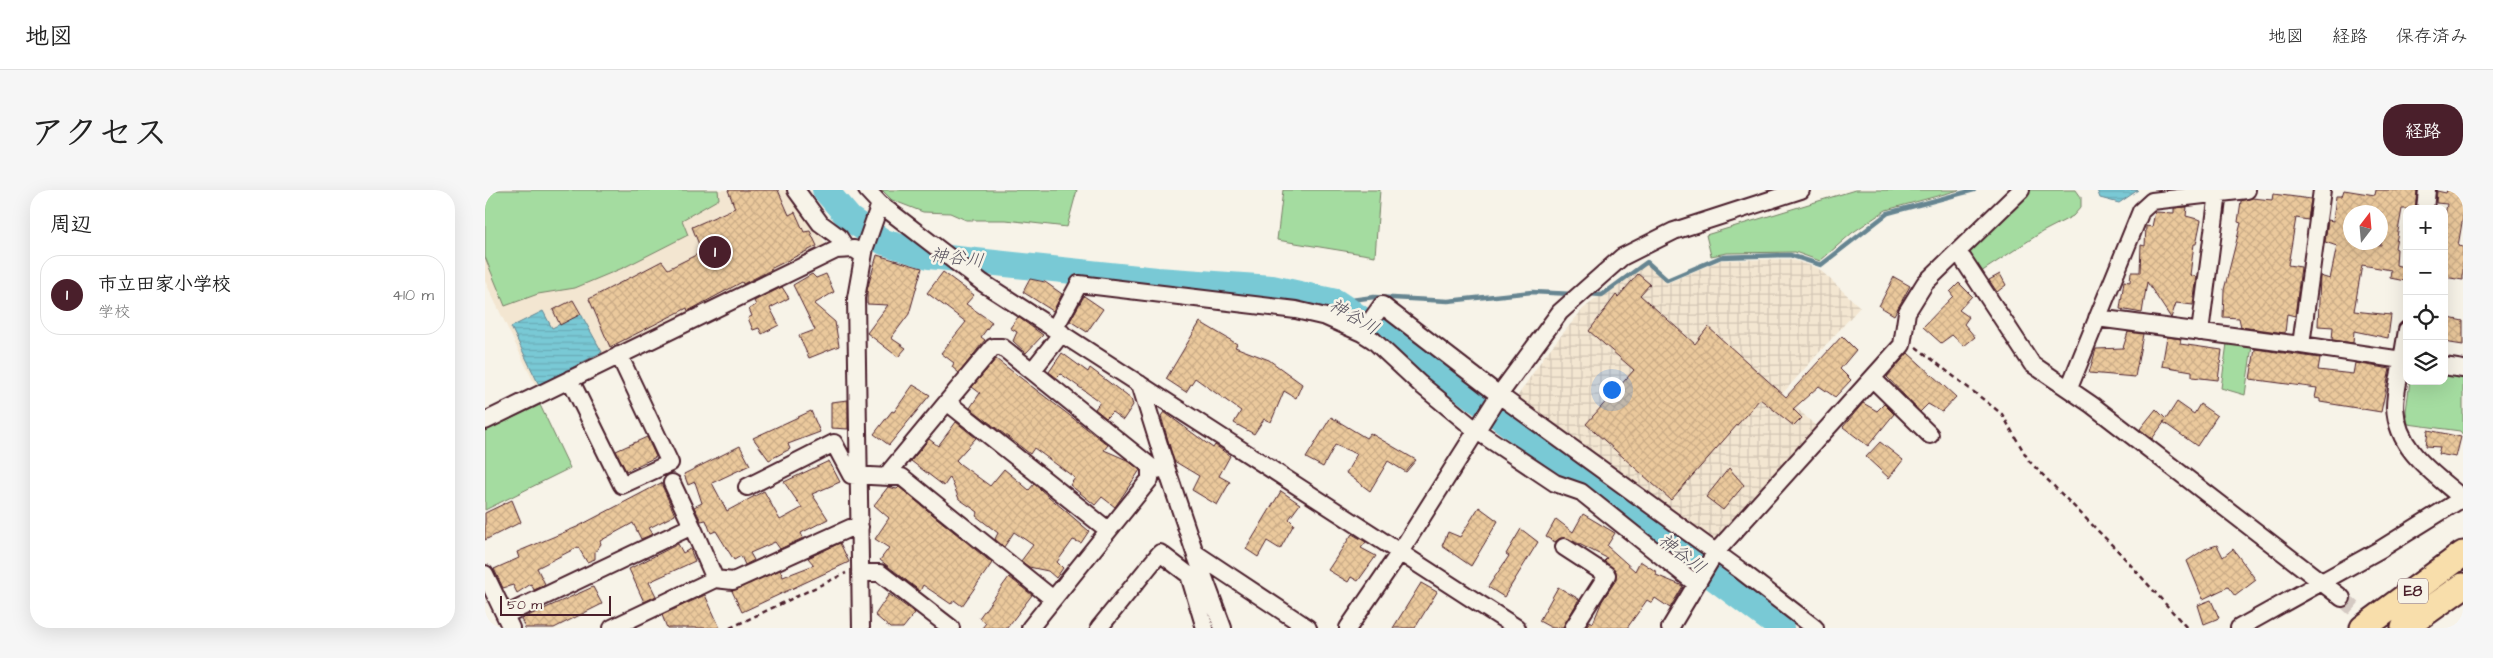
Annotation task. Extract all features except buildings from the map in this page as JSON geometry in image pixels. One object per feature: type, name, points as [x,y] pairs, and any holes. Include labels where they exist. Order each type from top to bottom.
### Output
[{"type":"highway","name":"E8","points":[[2363,628],[2463,554]]},
{"type":"highway","name":"E8","points":[[2404,628],[2463,586]]},
{"type":"street","points":[[796,190],[820,223],[839,237],[846,248]]},
{"type":"street","points":[[867,190],[878,209],[901,219],[983,283],[1517,628]]},
{"type":"street","points":[[1348,628],[1400,552],[1499,395],[1560,312],[1622,257],[1674,231],[1801,190]]},
{"type":"street","points":[[1670,628],[1695,583],[1715,553],[1873,380],[1902,345],[1907,312],[1925,283],[2021,190]]},
{"type":"street","points":[[2069,388],[2141,211],[2152,201],[2247,190]]},
{"type":"street","points":[[2301,345],[2322,190]]},
{"type":"street","points":[[2425,205],[2427,190]]},
{"type":"street","points":[[2200,332],[2218,193]]},
{"type":"street","points":[[861,628],[856,298],[864,251],[878,209]]},
{"type":"street","points":[[485,421],[836,250],[846,248],[864,251]]},
{"type":"street","points":[[1956,253],[1963,259],[2031,364],[2069,388],[2324,582],[2342,598]]},
{"type":"street","points":[[1032,371],[1058,331],[1079,284],[1297,310],[1326,317],[1373,340],[1420,384],[1478,428],[1555,483],[1581,492],[1695,583]]},
{"type":"street","points":[[1362,333],[1382,305],[1499,395],[1815,628]]},
{"type":"street","points":[[2097,318],[2403,361]]},
{"type":"street","points":[[890,476],[890,472],[993,347],[1002,347],[1150,466],[1158,470]]},
{"type":"street","points":[[570,379],[622,485],[670,463],[619,355]]},
{"type":"street","points":[[2448,367],[2463,369]]},
{"type":"street","points":[[2239,628],[2324,582],[2462,498],[2409,451],[2399,430],[2395,406],[2403,370]]},
{"type":"street","points":[[1873,380],[1930,435]]},
{"type":"street","points":[[1140,384],[1158,470],[1195,553],[1223,628]]},
{"type":"street","points":[[947,402],[1108,530]]},
{"type":"street","points":[[747,487],[834,443],[851,474],[859,476],[902,477],[1053,599]]},
{"type":"street","points":[[1030,628],[1158,470]]},
{"type":"street","points":[[672,482],[715,579]]},
{"type":"street","points":[[485,574],[508,621],[692,526]]},
{"type":"street","points":[[612,628],[715,579],[733,582],[850,528],[859,526]]},
{"type":"street","points":[[1564,547],[1607,576],[1573,628]]},
{"type":"street","points":[[1099,628],[1160,553],[1189,575],[1205,628]]},
{"type":"street","points":[[1195,553],[1308,628]]},
{"type":"street","points":[[860,570],[880,573],[951,628]]},
{"type":"path","points":[[1903,337],[2002,414],[2029,462],[2119,552],[2187,628]]},
{"type":"path","points":[[730,628],[819,584],[860,570]]},
{"type":"shaded area","points":[[485,190],[791,190],[804,206],[828,249],[537,389],[485,281]]},
{"type":"shaded area","points":[[1790,259],[1818,268],[1860,307],[1782,394],[1820,430],[1714,547],[1517,397],[1545,355],[1583,309],[1644,261],[1667,283],[1721,260]]},
{"type":"green space","points":[[485,190],[718,190],[719,199],[682,220],[688,235],[625,267],[575,288],[538,294],[505,306],[485,257]]},
{"type":"green space","points":[[882,190],[1077,190],[1067,227],[1006,220],[966,220],[950,213],[923,212],[892,200]]},
{"type":"green space","points":[[1283,190],[1380,190],[1375,256],[1277,240]]},
{"type":"green space","points":[[1855,190],[1959,190],[1886,210],[1852,233],[1820,261],[1795,252],[1727,253],[1711,256],[1706,235]]},
{"type":"green space","points":[[2028,190],[2076,190],[2081,197],[2081,207],[2073,216],[2042,232],[1981,272],[1965,250]]},
{"type":"green space","points":[[2227,343],[2252,346],[2245,395],[2221,388]]},
{"type":"green space","points":[[2448,373],[2463,375],[2463,435],[2460,431],[2408,424],[2406,411],[2409,385],[2448,385]]},
{"type":"green space","points":[[540,405],[570,468],[485,510],[485,431]]},
{"type":"water","points":[[2097,190],[2138,190],[2119,203],[2100,198]]},
{"type":"water","points":[[543,311],[552,328],[581,314],[602,352],[539,385],[511,327]]},
{"type":"waterway","name":"神谷川","points":[[825,190],[850,219],[884,242],[929,256],[1157,280],[1272,288],[1336,302],[1429,364],[1781,628]]},
{"type":"waterway","points":[[1588,294],[1602,295],[1647,262],[1667,280],[1721,257],[1790,255],[1821,265],[1888,213],[1974,190]]},
{"type":"waterway","points":[[1336,302],[1374,297],[1448,301],[1532,292],[1573,294]]},
{"type":"tunnel","points":[[2342,598],[2376,628]]},
{"type":"place","name":"市立田家小学校","points":[[715,252]]}]
